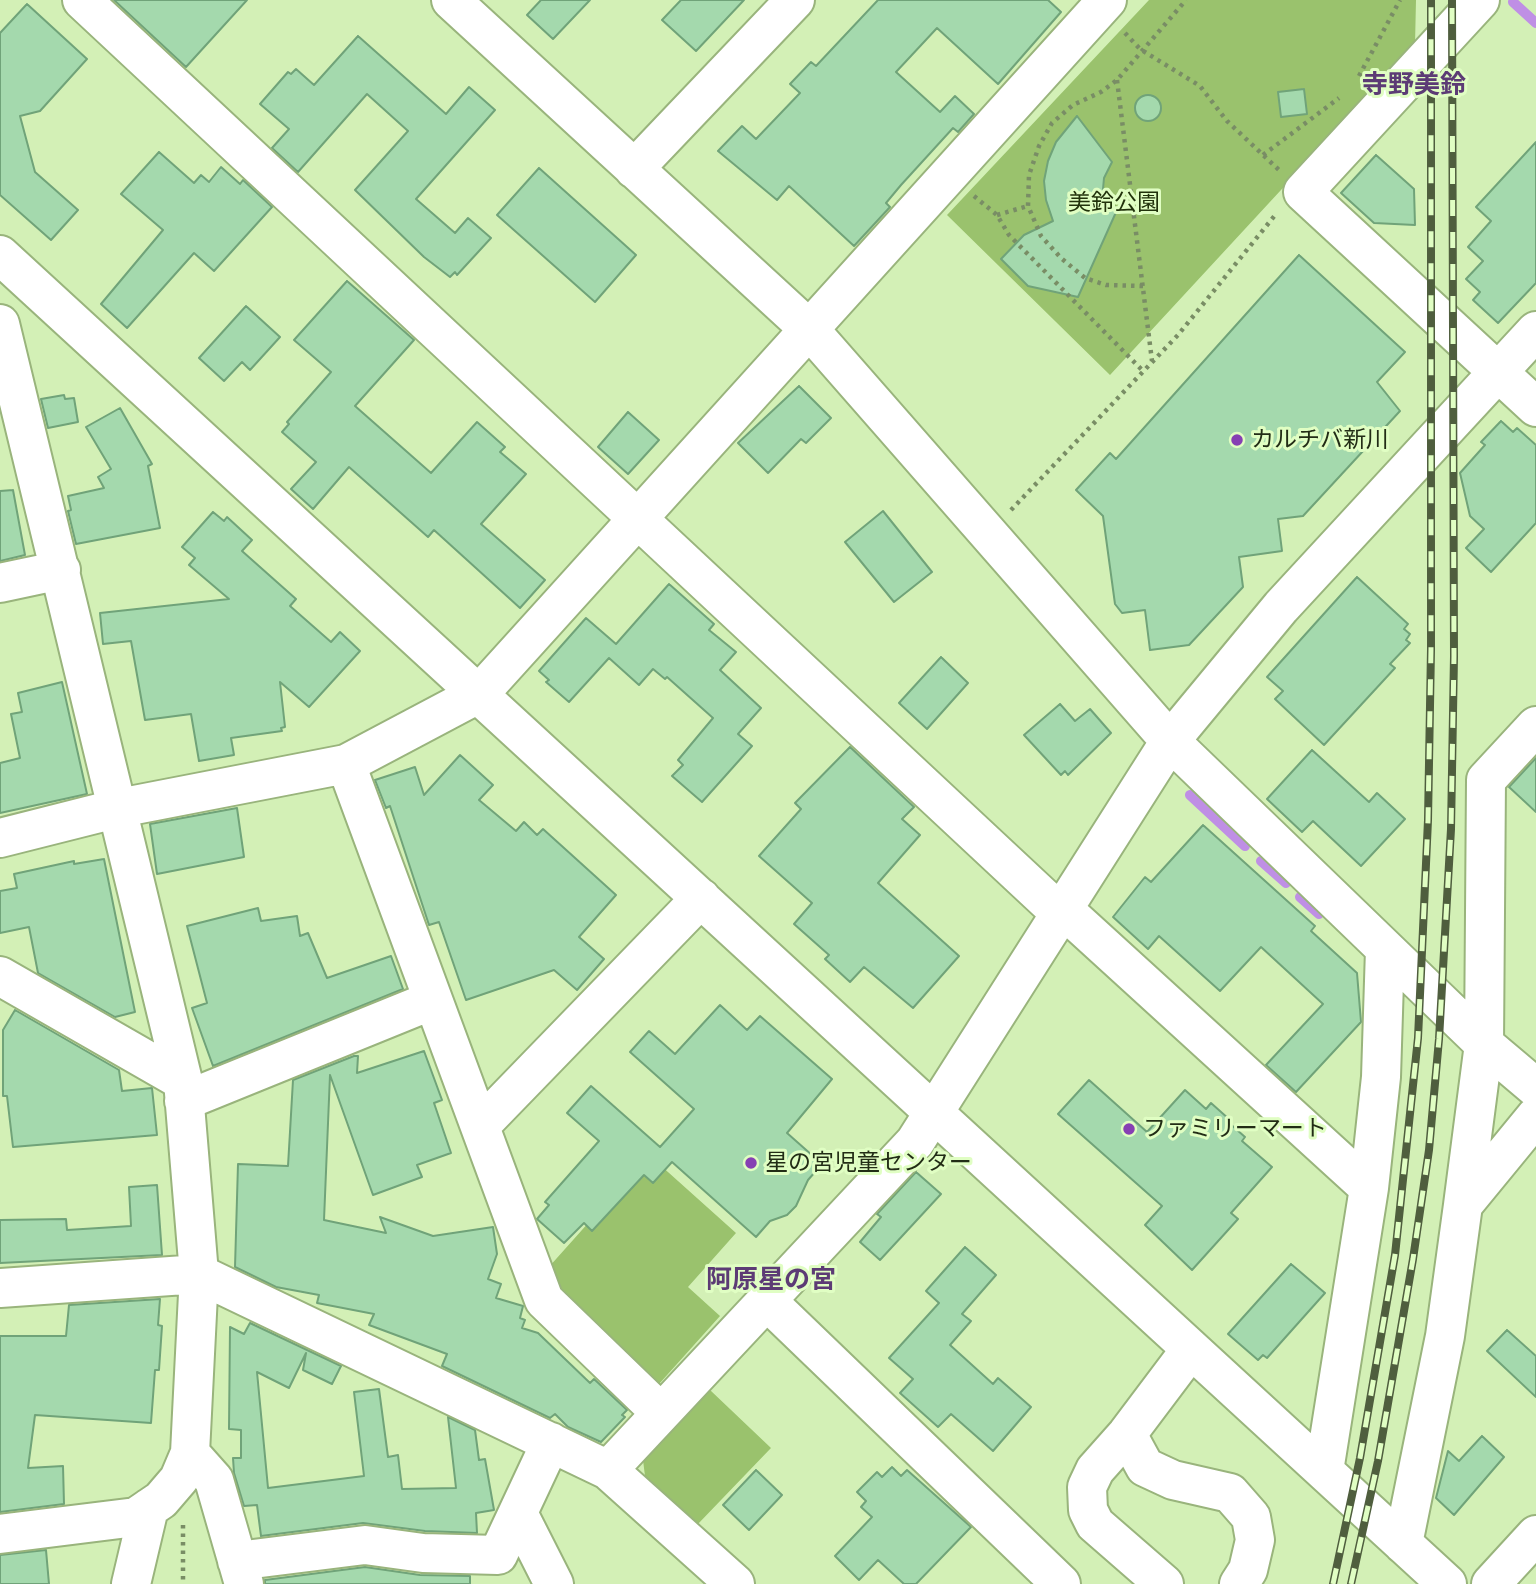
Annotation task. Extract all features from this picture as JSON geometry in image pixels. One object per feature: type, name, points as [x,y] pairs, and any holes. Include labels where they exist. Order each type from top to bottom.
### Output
[{"type":"street","points":[[82,0],[1061,911],[1369,1188]]},
{"type":"street","points":[[634,169],[795,0]]},
{"type":"street","points":[[1480,0],[1303,192],[1536,407]]},
{"type":"street","points":[[0,838],[119,808],[346,764],[480,693],[1103,2]]},
{"type":"street","points":[[471,7],[634,169],[809,329],[1170,741],[1484,1044],[1536,1088]]},
{"type":"street","points":[[0,256],[480,693],[1324,1471],[1411,1562],[1447,1584]]},
{"type":"street","points":[[608,1470],[915,1142],[1170,741],[1280,607],[1536,331]]},
{"type":"street","points":[[0,1534],[136,1517],[161,1500],[179,1479],[190,1453],[199,1274],[184,1091],[119,808],[1,333]]},
{"type":"street","points":[[0,583],[61,570]]},
{"type":"street","points":[[1411,1562],[1445,1336],[1484,1044],[1486,780],[1536,726]]},
{"type":"street","points":[[346,764],[544,1300],[661,1413]]},
{"type":"street","points":[[480,1126],[701,898]]},
{"type":"street","points":[[1324,1471],[1369,1188],[1381,1077],[1385,949]]},
{"type":"street","points":[[0,976],[184,1091]]},
{"type":"street","points":[[184,1091],[433,1000]]},
{"type":"street","points":[[1463,1205],[1536,1116]]},
{"type":"street","points":[[0,1287],[199,1274],[608,1470],[736,1584]]},
{"type":"street","points":[[767,1301],[1060,1584]]},
{"type":"street","points":[[1164,1584],[1095,1524],[1088,1510],[1087,1486],[1094,1470],[1127,1434],[1191,1349]]},
{"type":"street","points":[[1127,1434],[1145,1467],[1172,1480],[1230,1493],[1251,1517],[1255,1540],[1248,1570],[1238,1584]]},
{"type":"street","points":[[190,1453],[214,1480],[240,1572],[365,1545],[423,1553],[498,1555],[551,1442]]},
{"type":"street","points":[[131,1584],[149,1508]]},
{"type":"street","points":[[518,1513],[554,1584]]},
{"type":"street","points":[[1491,1584],[1536,1535]]},
{"type":"path","points":[[1143,286],[1106,285],[1085,278],[1061,258],[1041,236],[1028,206],[1029,174],[1038,146],[1052,123],[1073,105],[1101,92],[1117,80],[1140,49],[1186,0]]},
{"type":"path","points":[[1355,83],[1400,0]]},
{"type":"path","points":[[990,533],[1178,335],[1272,218],[1303,192],[1227,121],[1200,86],[1140,49],[1103,2]]},
{"type":"path","points":[[1117,80],[1152,362]]},
{"type":"path","points":[[1264,155],[1348,90]]},
{"type":"path","points":[[948,175],[997,215],[1009,235],[1143,371]]},
{"type":"path","points":[[997,215],[1028,206]]},
{"type":"green space","name":"美鈴公園","points":[[1149,0],[1416,0],[1415,45],[1110,375],[947,215]]},
{"type":"green space","points":[[649,1155],[736,1233],[688,1287],[720,1316],[659,1384],[554,1290],[548,1268]]},
{"type":"green space","points":[[710,1390],[771,1448],[697,1525],[645,1476],[643,1460]]},
{"type":"building","points":[[114,0],[247,0],[186,67]]},
{"type":"building","points":[[541,0],[590,0],[553,39],[527,15]]},
{"type":"building","points":[[681,0],[744,0],[696,51],[662,20]]},
{"type":"building","points":[[878,0],[1048,0],[1061,12],[998,84],[937,28],[896,72],[940,112],[955,96],[974,114],[958,132],[953,128],[901,185],[886,203],[890,207],[854,246],[789,186],[777,200],[718,151],[742,126],[756,139],[800,93],[790,84],[811,62],[816,66]]},
{"type":"building","points":[[27,4],[87,59],[40,111],[20,116],[35,172],[78,210],[51,240],[0,195],[0,33]]},
{"type":"building","points":[[358,36],[446,114],[469,87],[495,110],[416,199],[455,233],[468,218],[491,238],[457,275],[455,272],[450,277],[424,257],[355,190],[408,131],[367,94],[298,172],[272,148],[289,129],[260,104],[288,72],[291,74],[296,69],[314,85]]},
{"type":"building","points":[[1304,89],[1307,114],[1281,117],[1278,92]]},
{"type":"building","points":[[1148,95],[1157,99],[1161,108],[1157,117],[1148,121],[1139,117],[1135,108],[1139,99]]},
{"type":"building","points":[[1077,116],[1112,162],[1104,178],[1103,189],[1117,210],[1078,297],[1028,286],[1001,259],[1024,235],[1053,221],[1046,200],[1044,181],[1048,161],[1056,142]]},
{"type":"building","points":[[1536,142],[1536,283],[1498,323],[1473,300],[1480,292],[1466,279],[1483,261],[1468,247],[1491,221],[1476,207]]},
{"type":"building","points":[[159,152],[194,183],[201,175],[209,182],[221,167],[240,184],[243,180],[272,207],[214,271],[194,253],[127,328],[101,304],[163,230],[121,194]]},
{"type":"building","points":[[1376,155],[1414,189],[1415,225],[1374,223],[1341,193]]},
{"type":"building","points":[[539,168],[636,255],[595,302],[497,215]]},
{"type":"building","points":[[1299,255],[1405,352],[1377,382],[1400,411],[1303,516],[1278,519],[1282,551],[1239,557],[1243,587],[1189,645],[1150,650],[1145,610],[1122,613],[1115,604],[1103,516],[1076,490],[1110,453],[1116,459]]},
{"type":"building","points":[[347,281],[414,340],[355,406],[431,473],[477,422],[505,447],[500,452],[526,474],[481,524],[545,580],[520,608],[434,530],[428,537],[349,467],[313,509],[291,489],[316,462],[282,432],[289,424],[287,422],[331,372],[294,340]]},
{"type":"building","points":[[246,306],[280,337],[250,370],[242,362],[224,381],[199,358]]},
{"type":"building","points":[[799,386],[831,418],[806,443],[801,439],[768,473],[738,443]]},
{"type":"building","points":[[64,395],[65,399],[74,398],[78,422],[48,428],[41,399]]},
{"type":"building","points":[[120,408],[152,464],[148,466],[160,528],[76,544],[68,511],[71,510],[68,496],[104,488],[98,477],[111,469],[86,427]]},
{"type":"building","points":[[628,412],[659,440],[628,474],[598,447]]},
{"type":"building","points":[[1501,421],[1513,432],[1517,428],[1536,445],[1536,523],[1491,572],[1466,548],[1484,529],[1470,516],[1460,473],[1485,445],[1481,442]]},
{"type":"building","points":[[13,490],[25,555],[0,561],[0,491]]},
{"type":"building","points":[[883,511],[932,572],[894,602],[845,542]]},
{"type":"building","points":[[213,512],[224,521],[227,517],[252,540],[242,551],[296,599],[290,606],[331,642],[340,632],[360,651],[309,707],[280,682],[285,727],[281,728],[282,731],[231,738],[234,755],[199,761],[191,714],[145,720],[131,641],[103,644],[100,613],[229,599],[189,565],[195,558],[182,547]]},
{"type":"building","points":[[1357,577],[1408,624],[1404,629],[1410,634],[1406,640],[1410,643],[1390,664],[1395,668],[1324,745],[1275,699],[1283,691],[1267,677]]},
{"type":"building","points":[[669,584],[714,624],[709,630],[736,652],[720,670],[761,708],[738,734],[752,746],[702,802],[672,776],[683,765],[678,760],[713,718],[667,677],[665,679],[653,669],[639,685],[609,658],[569,702],[546,682],[549,680],[539,671],[586,618],[616,644]]},
{"type":"building","points":[[941,657],[968,683],[927,729],[899,703]]},
{"type":"building","points":[[62,682],[87,794],[0,813],[0,763],[20,758],[11,714],[22,712],[18,693]]},
{"type":"building","points":[[1060,704],[1075,721],[1090,709],[1111,733],[1068,775],[1065,771],[1061,775],[1024,735]]},
{"type":"building","points":[[850,747],[914,807],[902,819],[920,835],[878,883],[959,956],[913,1008],[864,967],[850,982],[825,959],[829,955],[794,924],[812,903],[759,856],[801,809],[795,803]]},
{"type":"building","points":[[1312,750],[1369,802],[1377,793],[1405,819],[1361,866],[1313,821],[1302,832],[1267,799]]},
{"type":"building","points":[[460,755],[493,785],[479,800],[516,831],[524,822],[537,835],[543,829],[616,895],[579,937],[604,959],[577,990],[554,970],[466,1000],[439,922],[429,925],[390,806],[386,808],[375,780],[415,767],[424,795]]},
{"type":"building","points":[[1536,758],[1536,812],[1509,787]]},
{"type":"building","points":[[237,808],[244,857],[157,874],[150,824]]},
{"type":"building","points":[[1203,825],[1315,926],[1311,931],[1357,973],[1361,1022],[1296,1092],[1266,1065],[1323,1004],[1261,947],[1220,991],[1159,936],[1148,949],[1113,917],[1145,877],[1151,882]]},
{"type":"building","points":[[104,859],[135,1012],[115,1017],[38,973],[29,927],[0,933],[0,891],[17,888],[14,874],[74,861],[74,864]]},
{"type":"building","points":[[258,908],[261,921],[297,916],[300,936],[308,933],[327,978],[391,956],[403,989],[213,1066],[192,1008],[207,1003],[187,926]]},
{"type":"building","points":[[720,1005],[747,1030],[760,1016],[832,1079],[787,1133],[822,1164],[808,1180],[796,1206],[787,1215],[770,1221],[756,1237],[672,1162],[653,1183],[644,1175],[592,1231],[584,1223],[564,1243],[537,1219],[549,1205],[545,1202],[599,1141],[567,1113],[591,1086],[660,1147],[694,1109],[630,1052],[649,1031],[675,1054]]},
{"type":"building","points":[[15,1010],[119,1070],[122,1091],[152,1088],[157,1135],[13,1147],[7,1096],[3,1096],[3,1030]]},
{"type":"building","points":[[424,1051],[442,1100],[434,1103],[451,1153],[417,1165],[422,1177],[373,1195],[330,1075],[324,1220],[386,1233],[380,1217],[433,1236],[493,1227],[497,1254],[488,1279],[501,1284],[496,1298],[523,1306],[520,1318],[525,1320],[522,1328],[538,1333],[590,1383],[594,1379],[627,1410],[622,1415],[625,1417],[601,1442],[568,1427],[555,1414],[550,1418],[442,1366],[447,1354],[369,1325],[374,1314],[317,1303],[319,1295],[276,1287],[235,1267],[238,1164],[288,1166],[293,1080],[354,1056],[358,1056],[357,1073]]},
{"type":"building","points":[[1089,1080],[1147,1132],[1185,1090],[1206,1109],[1211,1103],[1245,1137],[1242,1141],[1272,1167],[1231,1213],[1238,1219],[1192,1270],[1145,1225],[1162,1206],[1058,1114]]},
{"type":"building","points":[[916,1172],[941,1194],[880,1260],[860,1242],[881,1217],[877,1214]]},
{"type":"building","points":[[157,1185],[162,1255],[0,1263],[0,1220],[66,1219],[67,1230],[131,1226],[129,1187]]},
{"type":"building","points":[[965,1247],[996,1275],[962,1314],[971,1321],[950,1345],[993,1384],[998,1378],[1031,1407],[993,1451],[951,1414],[938,1427],[900,1393],[913,1379],[889,1358],[939,1303],[926,1291]]},
{"type":"building","points":[[1291,1264],[1325,1293],[1267,1358],[1263,1355],[1258,1360],[1228,1334]]},
{"type":"building","points":[[160,1299],[158,1325],[162,1326],[159,1370],[155,1370],[151,1423],[35,1415],[28,1468],[63,1466],[64,1504],[0,1512],[0,1336],[66,1336],[69,1305]]},
{"type":"building","points":[[250,1323],[341,1366],[332,1384],[303,1370],[306,1353],[289,1388],[257,1372],[268,1488],[364,1476],[354,1392],[379,1389],[388,1457],[398,1455],[402,1489],[456,1488],[448,1417],[475,1430],[479,1460],[485,1459],[494,1510],[476,1513],[477,1533],[425,1531],[363,1523],[261,1536],[257,1505],[244,1506],[234,1473],[233,1458],[241,1458],[241,1430],[229,1429],[230,1327],[244,1334]]},
{"type":"building","points":[[1507,1330],[1536,1356],[1536,1397],[1487,1351]]},
{"type":"building","points":[[1482,1436],[1504,1457],[1454,1515],[1436,1498],[1448,1451],[1459,1461]]},
{"type":"building","points":[[892,1467],[901,1476],[907,1470],[971,1527],[916,1584],[904,1584],[878,1560],[859,1580],[835,1556],[872,1517],[861,1507],[866,1501],[857,1492],[877,1472],[882,1477]]},
{"type":"building","points":[[756,1470],[782,1495],[749,1530],[723,1505]]},
{"type":"building","points":[[46,1550],[49,1584],[0,1584],[0,1555]]},
{"type":"building","points":[[365,1567],[420,1575],[470,1576],[470,1584],[265,1584],[265,1580]]},
{"type":"waterway","points":[[1513,2],[1536,23]]},
{"type":"waterway","points":[[1190,795],[1245,846]]},
{"type":"waterway","points":[[1261,861],[1286,883]]},
{"type":"waterway","points":[[1300,897],[1319,914]]},
{"type":"railway","points":[[1333,1584],[1360,1458],[1395,1255],[1418,1038],[1428,820],[1431,649],[1431,0]]},
{"type":"railway","points":[[1351,1584],[1378,1461],[1413,1259],[1429,1150],[1439,1039],[1451,829],[1454,656],[1452,0]]},
{"type":"place","name":"カルチバ新川","points":[[1237,440]]},
{"type":"place","name":"ファミリーマート","points":[[1129,1129]]},
{"type":"place","name":"星の宮児童センター","points":[[751,1163]]},
{"type":"district","name":"寺野美鈴","points":[[1414,85]]},
{"type":"district","name":"阿原星の宮","points":[[771,1280]]}]
